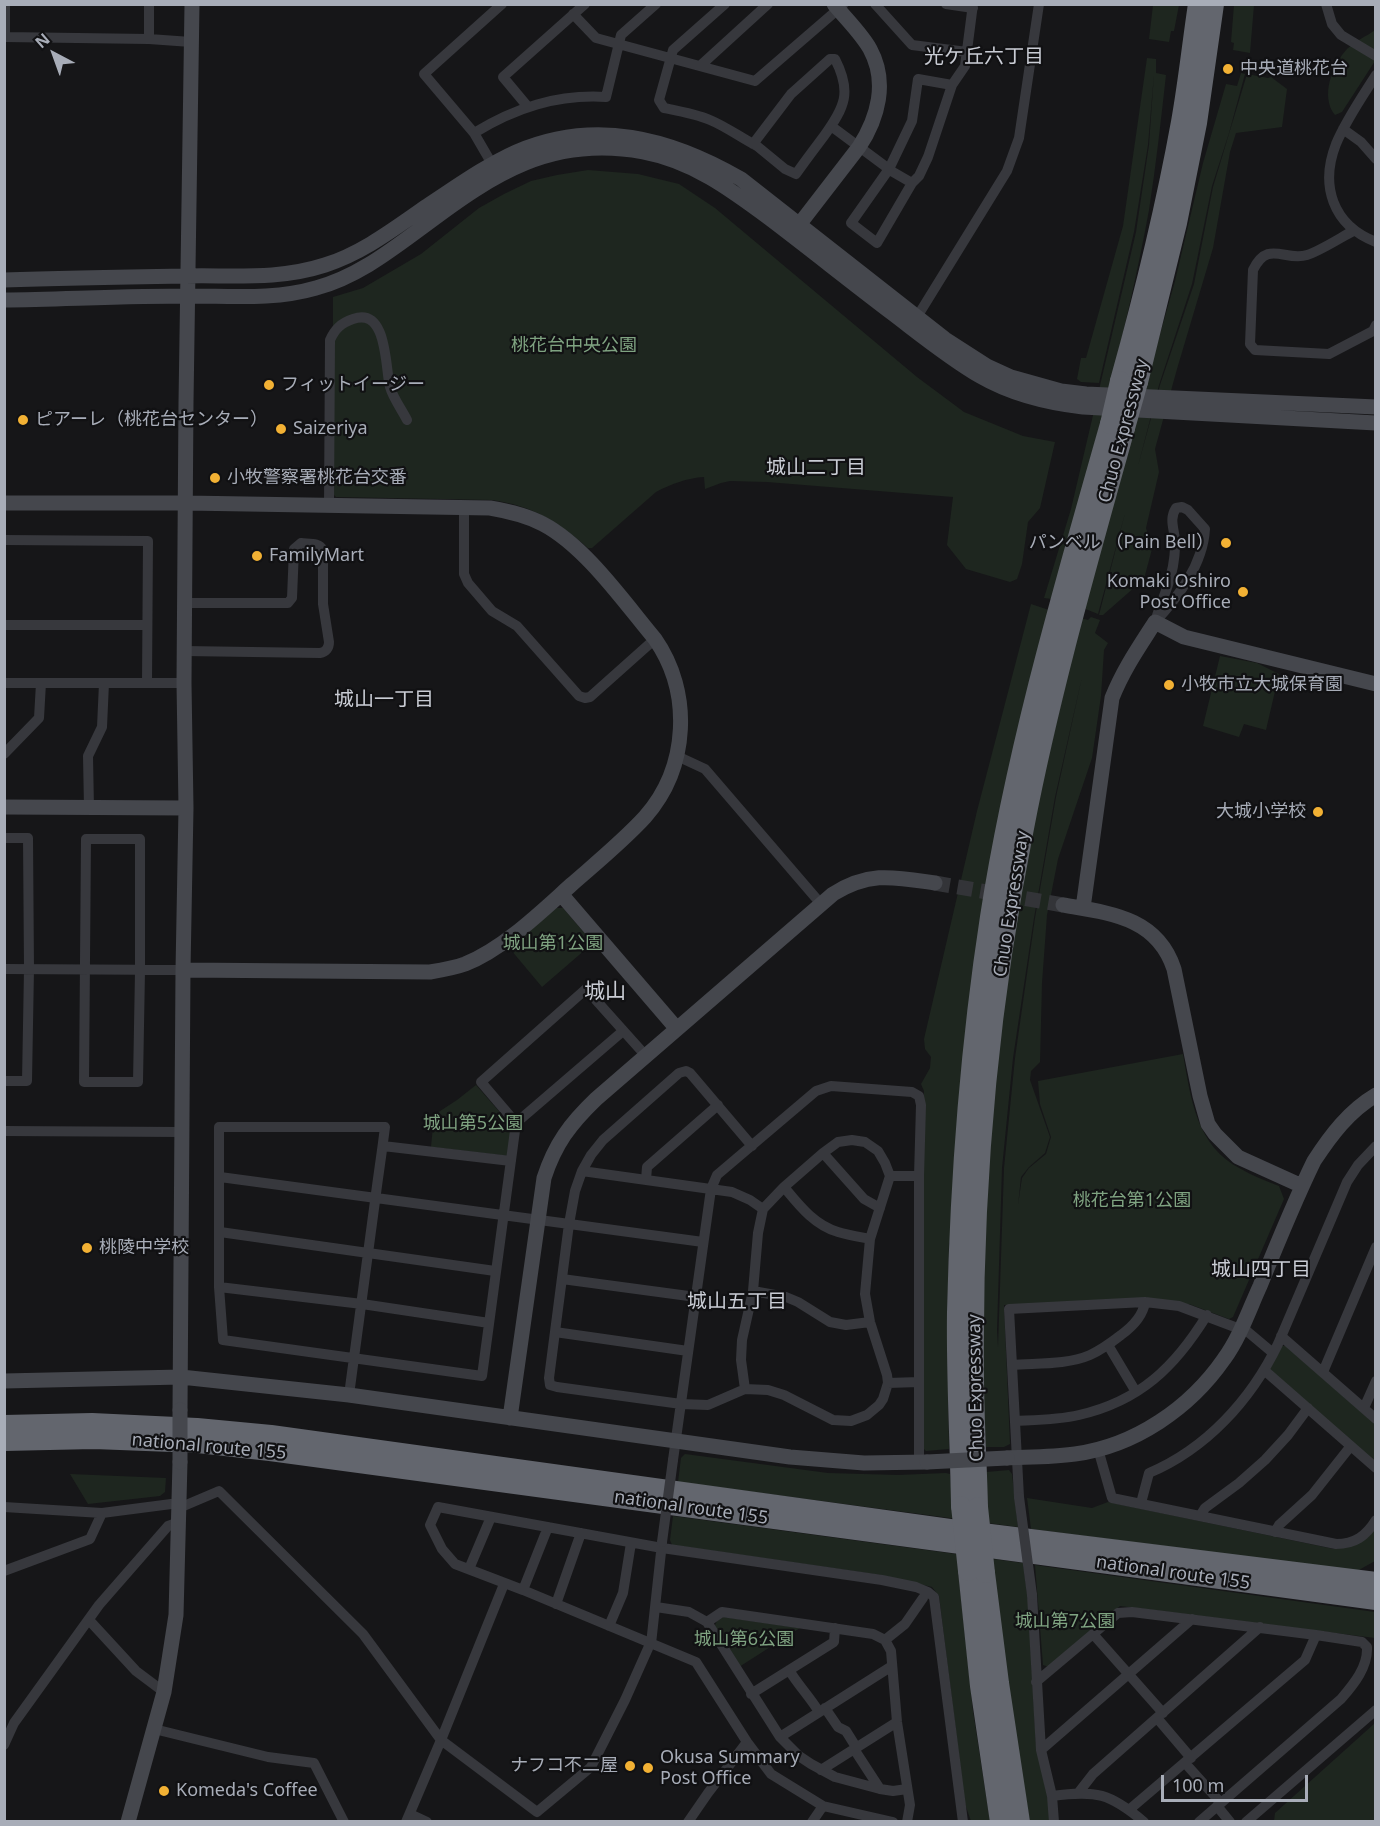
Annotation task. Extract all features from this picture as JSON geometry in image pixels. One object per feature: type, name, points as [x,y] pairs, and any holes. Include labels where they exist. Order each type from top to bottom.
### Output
[{"type":"highway","name":"Chuo Expressway","points":[[1129,381],[1144,295],[1182,120],[1198,4]]},
{"type":"highway","name":"Chuo Expressway","points":[[1000,1821],[980,1686],[976,1572],[957,1314],[969,1093],[987,938],[1025,740],[1061,598],[1117,426],[1177,223],[1193,145],[1214,4]]},
{"type":"highway","name":"national route 155","points":[[4,1425],[92,1423],[197,1428],[270,1435],[950,1529],[1376,1582]]},
{"type":"highway","name":"national route 155","points":[[4,1441],[94,1439],[187,1442],[270,1450],[1376,1600]]},
{"type":"highway","name":"Chuo Expressway","points":[[976,1572],[1001,1695],[1020,1821]]},
{"type":"street","points":[[5,4],[5,37],[150,39],[191,42]]},
{"type":"street","points":[[149,4],[150,39]]},
{"type":"street","points":[[128,1821],[164,1692],[176,1615],[181,1377],[181,1132],[186,808],[184,651],[192,4]]},
{"type":"street","points":[[492,164],[474,133],[424,74],[502,4]]},
{"type":"street","points":[[528,107],[502,77],[585,4]]},
{"type":"street","points":[[474,133],[501,117],[544,102],[576,97],[606,97],[621,35],[656,4]]},
{"type":"street","points":[[725,4],[675,48],[658,100],[664,108],[707,118],[753,144],[786,170],[796,174],[837,118],[844,103],[842,73],[835,59],[830,59],[791,94],[753,144]]},
{"type":"street","points":[[700,66],[768,4]]},
{"type":"street","points":[[946,4],[973,6],[965,66],[952,85],[928,157],[919,176],[912,183],[877,243],[851,223],[889,169],[912,121],[918,79],[952,85]]},
{"type":"street","points":[[916,317],[1007,171],[1019,138],[1039,4]]},
{"type":"street","points":[[1326,4],[1332,24],[1341,35],[1376,56]]},
{"type":"street","points":[[573,14],[596,38],[755,81],[838,6],[869,48],[878,71],[880,88],[878,106],[868,133],[859,147],[796,230]]},
{"type":"street","points":[[881,7],[912,45],[967,52]]},
{"type":"street","points":[[1376,75],[1343,129],[1331,159],[1329,173],[1330,186],[1338,212],[1353,231],[1376,242]]},
{"type":"street","points":[[831,126],[912,183]]},
{"type":"street","points":[[1343,129],[1361,142],[1376,159]]},
{"type":"street","points":[[4,280],[188,276],[261,277],[326,265],[366,247],[492,164],[534,146],[572,136],[594,134],[637,138],[675,147],[741,178],[796,230],[938,348],[981,377],[1030,396],[1058,404],[1083,407],[1376,423]]},
{"type":"street","points":[[4,300],[268,296],[312,290],[331,284],[375,262],[474,189],[499,175],[538,158],[576,149],[619,149],[681,162],[707,175],[796,230],[945,339],[987,366],[1011,377],[1061,391],[1086,394],[1376,407]]},
{"type":"street","points":[[1353,231],[1305,256],[1269,253],[1258,261],[1253,270],[1250,344],[1255,350],[1329,354],[1373,331],[1376,325]]},
{"type":"street","points":[[329,506],[330,340],[334,332],[345,321],[357,317],[365,318],[375,325],[381,334],[390,389],[407,420]]},
{"type":"street","points":[[4,503],[186,503],[490,508],[528,517],[565,538],[588,560],[655,639],[669,663],[678,692],[681,733],[677,756],[667,784],[646,816],[500,946],[466,963],[430,972],[4,969]]},
{"type":"street","points":[[1083,909],[1112,698],[1119,679],[1130,660],[1197,566],[1203,547],[1205,529],[1188,510],[1182,507],[1176,508],[1172,514],[1175,540],[1174,559],[1170,583],[1155,622]]},
{"type":"street","points":[[464,508],[464,574],[468,583],[492,611],[517,627],[579,696],[590,697],[655,639]]},
{"type":"street","points":[[4,540],[148,541],[147,682]]},
{"type":"street","points":[[184,651],[320,653],[326,651],[329,642],[324,604],[323,550],[319,545],[301,543],[294,549],[292,598],[288,603],[185,603]]},
{"type":"street","points":[[1155,622],[1184,637],[1376,684]]},
{"type":"street","points":[[4,625],[147,625]]},
{"type":"street","points":[[4,683],[184,683]]},
{"type":"street","points":[[4,754],[39,718],[41,683]]},
{"type":"street","points":[[89,808],[88,756],[102,727],[104,683]]},
{"type":"street","points":[[677,756],[705,768],[821,904]]},
{"type":"street","points":[[4,807],[186,808]]},
{"type":"street","points":[[4,838],[28,838],[29,969],[27,1081],[4,1081]]},
{"type":"street","points":[[86,839],[140,839],[140,971],[138,1082],[84,1082],[86,839]]},
{"type":"street","points":[[510,1418],[544,1178],[567,1128],[596,1099],[821,904],[848,885],[863,880],[896,877],[935,883]]},
{"type":"street","points":[[561,894],[677,1029]]},
{"type":"street","points":[[1063,905],[1109,913],[1130,920],[1158,941],[1171,959],[1176,977],[1200,1096],[1208,1124],[1238,1157],[1302,1186]]},
{"type":"street","points":[[516,1123],[481,1082],[586,989],[646,1056]]},
{"type":"street","points":[[349,1395],[354,1359],[362,1304],[385,1127],[219,1127],[219,1287],[223,1340],[354,1359],[482,1376],[516,1123],[623,1031]]},
{"type":"street","points":[[745,1389],[741,1360],[742,1340],[753,1291],[758,1233],[763,1209],[784,1187],[838,1142],[852,1140],[865,1142],[878,1152],[890,1176],[870,1239],[866,1294],[870,1322],[888,1383],[883,1399],[867,1415],[851,1421],[833,1420],[784,1395],[768,1390],[745,1389],[708,1405],[681,1404],[550,1385],[549,1378],[575,1191],[582,1171],[603,1140],[679,1072],[686,1071],[752,1146]]},
{"type":"street","points":[[4,1507],[102,1513],[179,1511],[219,1491],[363,1634],[441,1740],[537,1812],[591,1767],[651,1644],[703,1242],[711,1190],[717,1175],[816,1091],[831,1086],[912,1092],[920,1096],[919,1382],[923,1462]]},
{"type":"street","points":[[4,1381],[181,1377],[349,1395],[676,1441],[864,1463],[1076,1454],[1118,1443],[1143,1431],[1189,1400],[1209,1379],[1226,1358],[1241,1329],[1314,1161],[1330,1136],[1349,1115],[1376,1095]]},
{"type":"street","points":[[646,1180],[647,1167],[718,1105]]},
{"type":"street","points":[[4,1131],[181,1132]]},
{"type":"street","points":[[383,1146],[511,1161]]},
{"type":"street","points":[[1141,1503],[1149,1473],[1177,1458],[1211,1434],[1234,1411],[1264,1370],[1274,1353],[1347,1182],[1358,1165],[1376,1146]]},
{"type":"street","points":[[823,1153],[864,1199],[880,1208]]},
{"type":"street","points":[[582,1171],[732,1192],[763,1209]]},
{"type":"street","points":[[890,1176],[919,1176]]},
{"type":"street","points":[[220,1177],[703,1242]]},
{"type":"street","points":[[784,1187],[808,1215],[822,1224],[837,1232],[870,1239]]},
{"type":"street","points":[[220,1232],[495,1271]]},
{"type":"street","points":[[1323,1372],[1376,1247]]},
{"type":"street","points":[[562,1279],[696,1297]]},
{"type":"street","points":[[219,1287],[362,1304],[489,1323]]},
{"type":"street","points":[[753,1291],[786,1297],[830,1322],[846,1324],[870,1322]]},
{"type":"street","points":[[1054,1821],[1052,1796],[1041,1750],[1032,1595],[1019,1497],[1011,1458],[1015,1421],[1009,1309],[1145,1302],[1179,1306],[1248,1332],[1274,1353]]},
{"type":"street","points":[[1012,1365],[1072,1360],[1090,1355],[1131,1328],[1144,1310],[1145,1302]]},
{"type":"street","points":[[1015,1421],[1078,1415],[1109,1406],[1136,1392],[1176,1360],[1207,1315]]},
{"type":"street","points":[[555,1332],[688,1351]]},
{"type":"street","points":[[1281,1336],[1376,1419]]},
{"type":"street","points":[[1108,1345],[1136,1392]]},
{"type":"street","points":[[1264,1370],[1376,1468]]},
{"type":"street","points":[[1364,1408],[1376,1381]]},
{"type":"street","points":[[888,1383],[919,1382]]},
{"type":"street","points":[[1200,1516],[1205,1508],[1265,1460],[1308,1408]]},
{"type":"street","points":[[1275,1532],[1279,1525],[1312,1495],[1350,1446]]},
{"type":"street","points":[[1098,1449],[1112,1498],[1336,1544],[1348,1544],[1357,1540],[1368,1532],[1376,1520]]},
{"type":"street","points":[[893,1821],[823,1806],[771,1774],[747,1742],[696,1662],[455,1564],[442,1549],[430,1525],[438,1507],[631,1543],[662,1545],[882,1580],[916,1587],[928,1592],[934,1597],[963,1821]]},
{"type":"street","points":[[4,1745],[14,1723],[99,1605],[179,1511]]},
{"type":"street","points":[[4,1571],[90,1539],[102,1513]]},
{"type":"street","points":[[469,1569],[491,1517]]},
{"type":"street","points":[[523,1590],[548,1527]]},
{"type":"street","points":[[556,1604],[581,1533]]},
{"type":"street","points":[[609,1626],[623,1593],[631,1543]]},
{"type":"street","points":[[427,1821],[408,1818],[504,1584]]},
{"type":"street","points":[[885,1640],[905,1624],[923,1598]]},
{"type":"street","points":[[656,1607],[689,1612],[707,1622],[780,1737],[799,1756],[835,1777],[880,1789],[893,1791],[907,1789]]},
{"type":"street","points":[[707,1622],[722,1612],[873,1634],[885,1640],[891,1651],[897,1722],[910,1805],[906,1821]]},
{"type":"street","points":[[1036,1682],[1118,1613],[1132,1612],[1192,1619],[1362,1642],[1367,1647],[1366,1660],[1356,1680],[1341,1699],[1199,1821]]},
{"type":"street","points":[[1041,1750],[1192,1619]]},
{"type":"street","points":[[89,1620],[136,1671],[164,1692]]},
{"type":"street","points":[[751,1694],[834,1642],[835,1628]]},
{"type":"street","points":[[1079,1792],[1093,1774],[1260,1628]]},
{"type":"street","points":[[1093,1634],[1160,1716],[1230,1821]]},
{"type":"street","points":[[1130,1809],[1305,1660],[1316,1635]]},
{"type":"street","points":[[780,1737],[891,1666]]},
{"type":"street","points":[[789,1670],[801,1689],[838,1727],[846,1731],[880,1789]]},
{"type":"street","points":[[1246,1821],[1376,1710]]},
{"type":"street","points":[[821,1770],[897,1722]]},
{"type":"street","points":[[154,1729],[268,1757],[314,1763],[344,1821]]},
{"type":"street","points":[[688,1821],[747,1742]]},
{"type":"street","points":[[1052,1796],[1079,1792],[1105,1795],[1130,1809],[1144,1821]]},
{"type":"street","points":[[812,1821],[823,1806]]},
{"type":"green space","points":[[1153,5],[1179,5],[1174,31],[1171,31],[1169,42],[1149,39]]},
{"type":"green space","points":[[1234,5],[1254,5],[1250,53],[1233,50],[1234,43],[1231,42]]},
{"type":"green space","points":[[1375,30],[1375,61],[1342,112],[1335,115],[1328,99],[1333,72],[1350,46]]},
{"type":"green space","points":[[1147,58],[1156,59],[1156,73],[1166,75],[1149,210],[1129,308],[1092,454],[1052,599],[1044,598],[1071,509],[1136,232],[1149,145],[1154,74],[1148,145],[1134,232],[1099,383],[1081,382],[1077,379],[1081,358],[1086,358],[1123,226]]},
{"type":"green space","points":[[1241,73],[1245,74],[1212,186],[1192,284],[1159,385],[1138,466],[1160,385],[1194,284],[1213,187],[1247,74],[1271,77],[1287,89],[1282,127],[1236,133],[1230,152],[1213,248],[1155,449],[1159,472],[1146,528],[1152,549],[1144,579],[1103,615],[1099,615],[1125,513],[1098,614],[1083,608],[1175,281],[1203,163],[1226,84],[1237,86]]},
{"type":"green space","name":"桃花台中央公園","points":[[588,170],[638,174],[679,184],[715,208],[917,377],[964,412],[1023,436],[1055,442],[1040,508],[1028,522],[1022,564],[1017,579],[1010,582],[966,569],[947,545],[953,497],[767,482],[730,481],[705,489],[704,477],[679,482],[656,492],[592,548],[588,548],[544,516],[507,503],[492,500],[336,497],[333,494],[333,297],[363,288],[421,254],[479,208],[504,194],[531,181]]},
{"type":"green space","points":[[1031,604],[1049,610],[951,1242],[949,1243],[947,1332],[949,1449],[926,1451],[923,1448],[924,1091],[921,1084],[930,1068],[931,1057],[925,1049],[924,1039],[977,811]]},
{"type":"green space","name":"桃花台第1公園","points":[[1091,617],[1100,620],[1095,633],[1108,643],[1104,650],[1101,696],[1092,758],[1058,859],[1047,915],[1040,1062],[1031,1071],[1030,1080],[1050,1137],[1045,1153],[1029,1167],[1021,1177],[1018,1205],[1022,1178],[1029,1168],[1046,1154],[1051,1137],[1040,1104],[1038,1081],[1183,1054],[1198,1120],[1214,1148],[1241,1169],[1279,1186],[1284,1199],[1233,1317],[1229,1319],[1189,1304],[1004,1305],[1010,1444],[1004,1447],[986,1447],[981,1357],[983,1247],[994,1082],[1009,953],[1028,844],[1081,618],[1088,620]],"holes":[[[1082,677],[1056,797],[1035,918],[1015,1058],[1004,1168],[998,1347],[1002,1168],[1013,1058],[1034,918],[1055,797]]]},
{"type":"green space","points":[[1220,656],[1257,663],[1279,674],[1266,730],[1244,724],[1239,737],[1203,726]]},
{"type":"green space","name":"城山第1公園","points":[[556,908],[563,908],[593,943],[542,987],[511,950],[512,946]]},
{"type":"green space","name":"城山第5公園","points":[[476,1085],[511,1125],[509,1156],[431,1147],[434,1115]]},
{"type":"green space","points":[[1281,1346],[1286,1346],[1375,1424],[1375,1464],[1269,1370]]},
{"type":"green space","points":[[685,1454],[828,1473],[898,1475],[946,1473],[950,1474],[953,1505],[988,1507],[986,1472],[1009,1470],[1012,1474],[1018,1527],[678,1482],[681,1458]]},
{"type":"green space","points":[[70,1474],[166,1478],[165,1492],[160,1496],[88,1504]]},
{"type":"green space","points":[[1027,1498],[1092,1508],[1108,1502],[1334,1549],[1363,1541],[1375,1530],[1375,1561],[1357,1571],[1031,1529]]},
{"type":"green space","points":[[673,1516],[1023,1563],[1028,1600],[1036,1745],[1048,1799],[1050,1821],[1030,1821],[1015,1736],[958,1570],[973,1711],[990,1821],[971,1821],[965,1804],[939,1596],[932,1587],[881,1575],[672,1545],[670,1540]]},
{"type":"green space","name":"城山第7公園","points":[[1035,1565],[1375,1612],[1375,1638],[1120,1606],[1049,1667],[1043,1665]]},
{"type":"green space","name":"城山第6公園","points":[[724,1617],[800,1628],[739,1667],[714,1627],[717,1621]]},
{"type":"green space","points":[[1375,1723],[1375,1821],[1274,1821],[1275,1813]]},
{"type":"tunnel","points":[[935,883],[1063,905]]},
{"type":"place","name":"中央道桃花台","points":[[1228,69]]},
{"type":"place","name":"フィットイージー","points":[[269,385]]},
{"type":"place","name":"ピアーレ（桃花台センター）","points":[[23,420]]},
{"type":"place","name":"Saizeriya","points":[[281,429]]},
{"type":"place","name":"小牧警察署桃花台交番","points":[[215,478]]},
{"type":"place","name":"パンベル （Pain Bell）","points":[[1226,543]]},
{"type":"place","name":"FamilyMart","points":[[257,556]]},
{"type":"place","name":"Komaki Oshiro Post Office","points":[[1243,592]]},
{"type":"place","name":"小牧市立大城保育園","points":[[1169,685]]},
{"type":"place","name":"大城小学校","points":[[1318,812]]},
{"type":"place","name":"桃陵中学校","points":[[87,1248]]},
{"type":"place","name":"ナフコ不二屋","points":[[630,1766]]},
{"type":"place","name":"Okusa Summary Post Office","points":[[648,1768]]},
{"type":"place","name":"Komeda's Coffee","points":[[164,1791]]},
{"type":"district","name":"光ケ丘六丁目","points":[[984,57]]},
{"type":"district","name":"城山二丁目","points":[[816,468]]},
{"type":"district","name":"城山一丁目","points":[[384,700]]},
{"type":"district","name":"城山","points":[[605,992]]},
{"type":"district","name":"城山四丁目","points":[[1261,1270]]},
{"type":"district","name":"城山五丁目","points":[[737,1302]]}]
